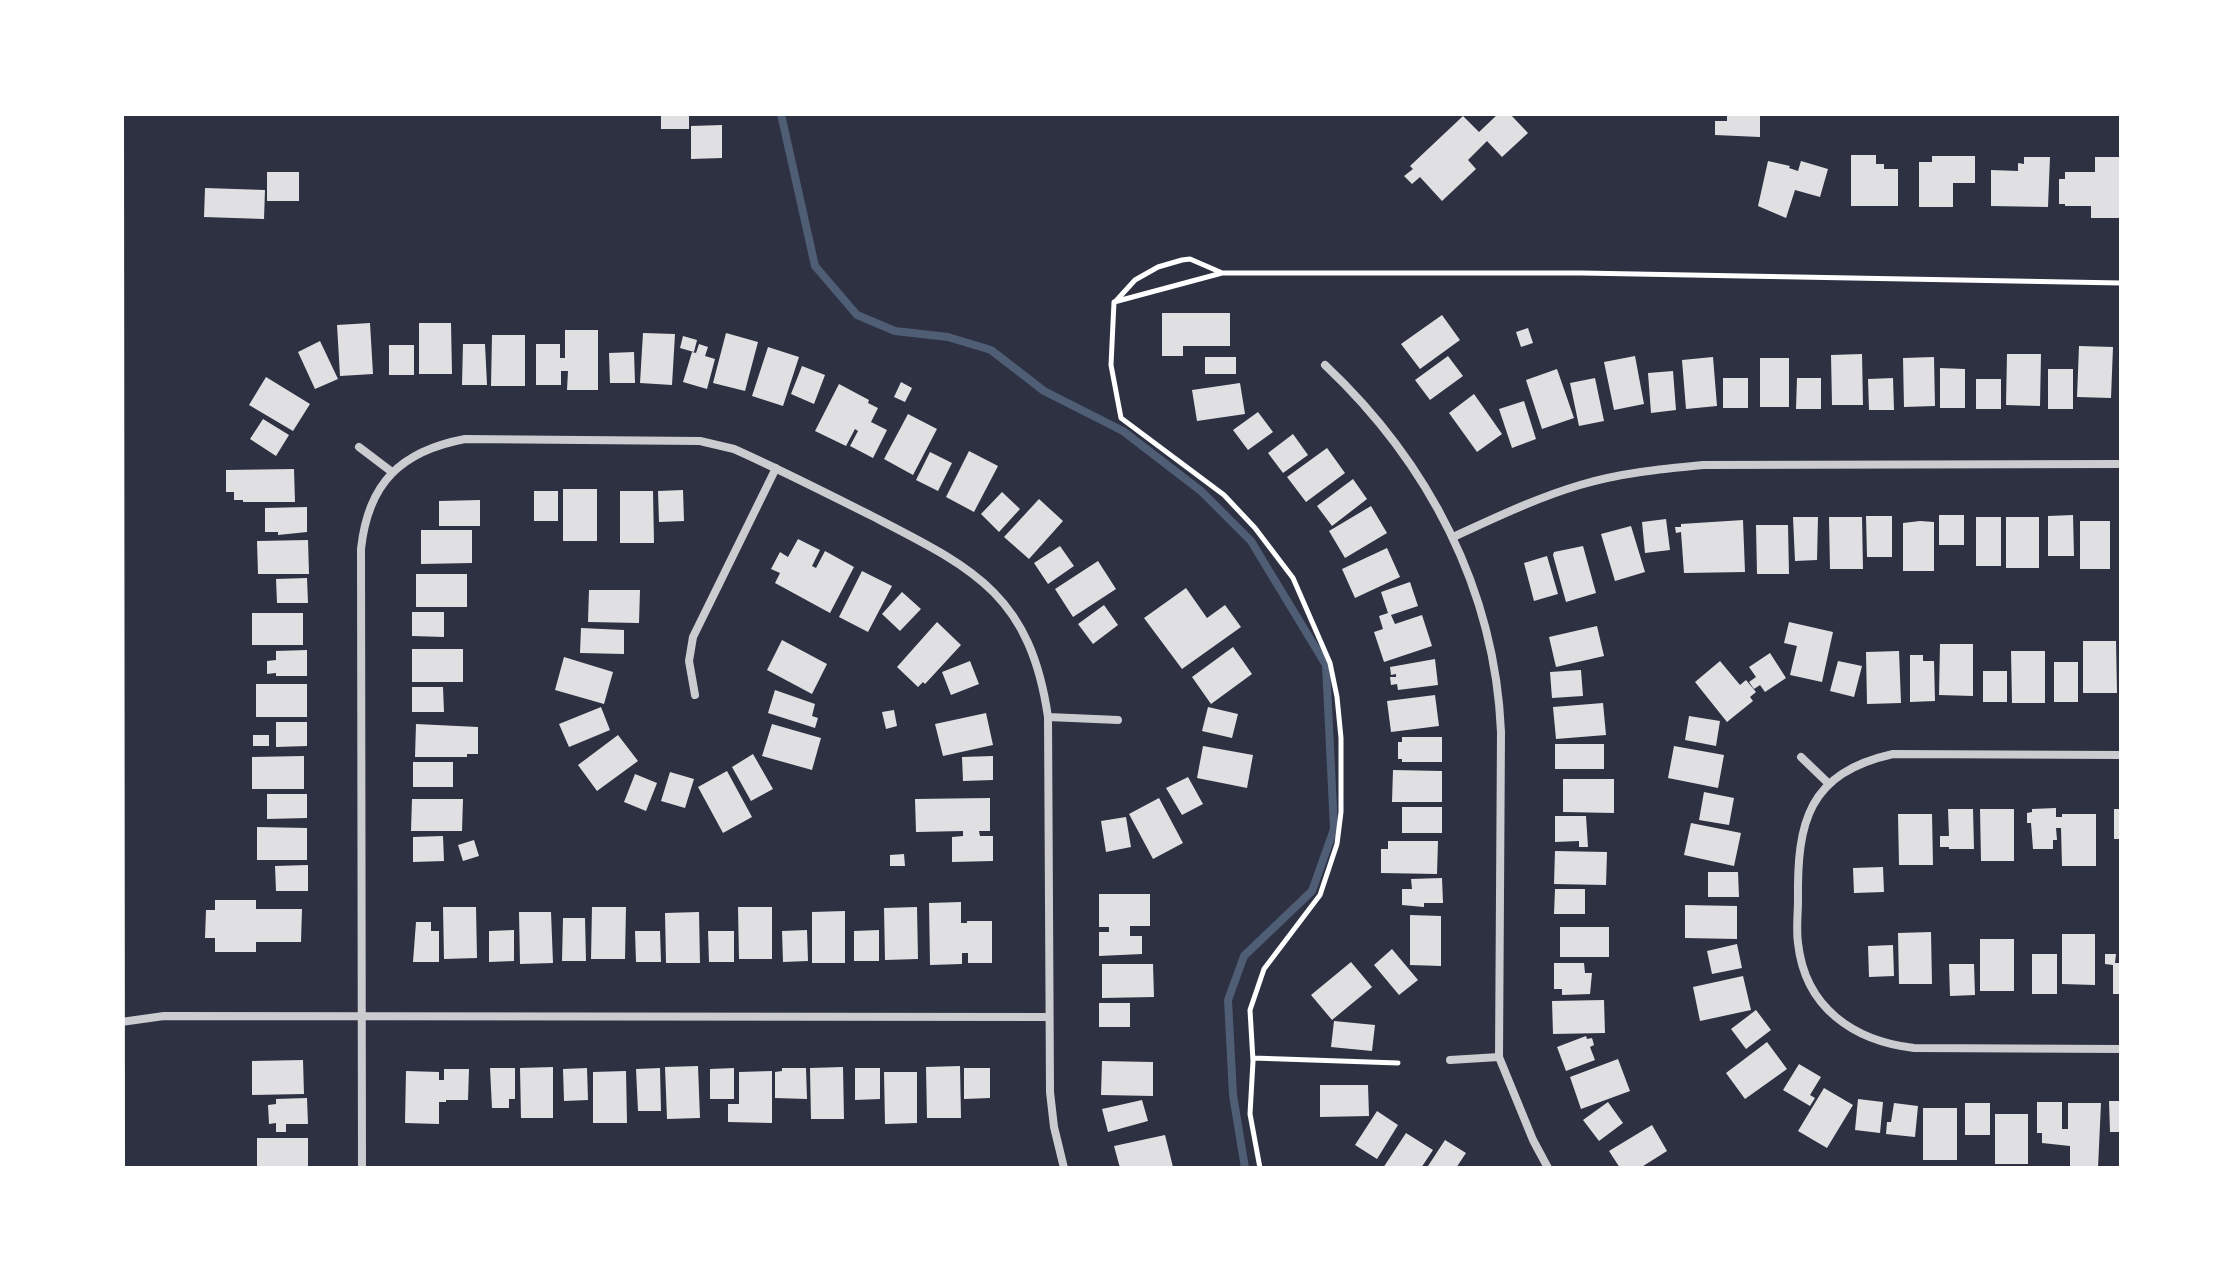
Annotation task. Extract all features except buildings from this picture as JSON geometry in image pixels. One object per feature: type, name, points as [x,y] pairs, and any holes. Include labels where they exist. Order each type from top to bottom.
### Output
[{"type":"main road","points":[[117,114],[118,1168]]},
{"type":"street","points":[[1325,365],[1377,419],[1412,464],[1453,537],[1475,591],[1491,644],[1500,702],[1499,1057],[1533,1140],[1548,1168]]},
{"type":"street","points":[[362,1168],[361,549],[368,509],[392,472],[426,449],[465,439],[700,441],[734,449],[947,555],[977,575],[1014,617],[1031,648],[1043,682],[1048,717],[1050,1092],[1054,1127],[1064,1168]]},
{"type":"street","points":[[359,447],[392,472]]},
{"type":"street","points":[[1453,537],[1581,484],[1642,471],[1703,465],[2121,464]]},
{"type":"street","points":[[695,695],[689,661],[693,637],[776,468]]},
{"type":"street","points":[[1048,717],[1118,720]]},
{"type":"street","points":[[2121,755],[1893,754],[1871,759],[1828,783],[1805,820],[1798,847],[1798,942],[1803,966],[1816,995],[1845,1026],[1866,1038],[1914,1048],[2121,1049]]},
{"type":"street","points":[[1801,757],[1828,783]]},
{"type":"street","points":[[116,1022],[164,1016],[1049,1017]]},
{"type":"street","points":[[1450,1060],[1499,1057]]},
{"type":"path","points":[[1114,302],[1135,280],[1158,267],[1182,260],[1190,259],[1222,273]]},
{"type":"path","points":[[1253,1058],[1398,1063]]},
{"type":"waterway","points":[[781,114],[815,266],[857,315],[895,331],[948,337],[991,350],[1044,391],[1123,431],[1201,491],[1251,541],[1326,665],[1334,829],[1312,891],[1244,956],[1228,1000],[1233,1095],[1245,1168]]}]
